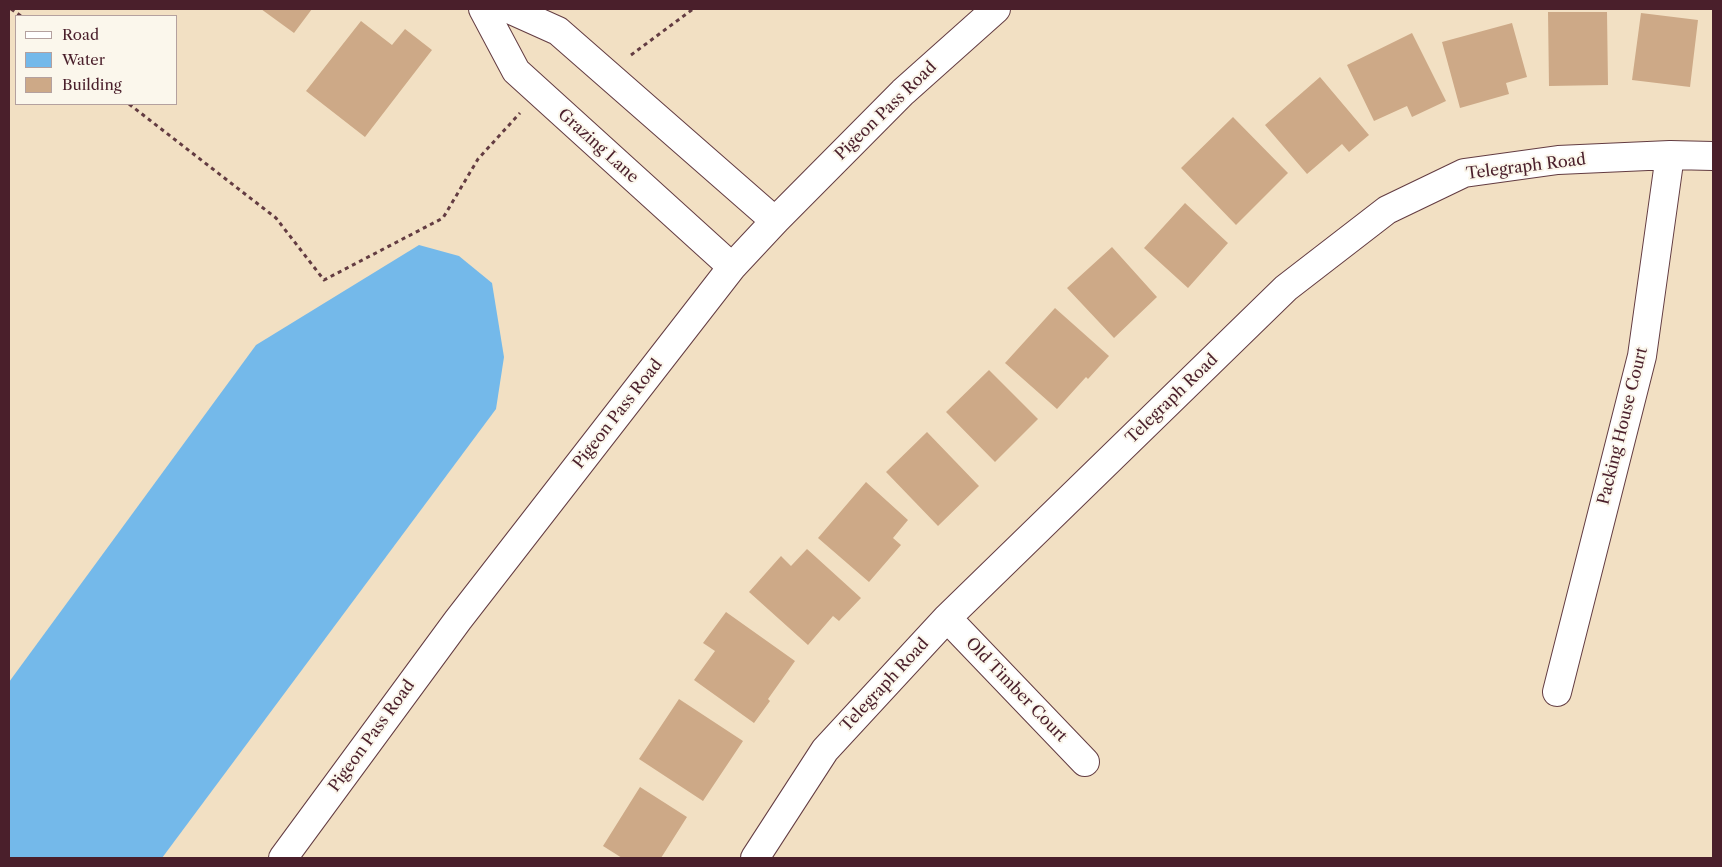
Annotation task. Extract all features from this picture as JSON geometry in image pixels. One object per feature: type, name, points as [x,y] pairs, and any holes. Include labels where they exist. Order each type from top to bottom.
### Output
[{"type":"street","name":"Grazing Lane","points":[[483,9],[516,72],[732,267]]},
{"type":"street","points":[[510,9],[558,31],[775,221]]},
{"type":"street","name":"Pigeon Pass Road","points":[[283,858],[458,620],[732,267],[902,92],[996,9]]},
{"type":"street","name":"Telegraph Road","points":[[754,858],[825,750],[947,618],[1286,288],[1387,210],[1464,173],[1558,160],[1670,155],[1713,156]]},
{"type":"street","name":"Packing House Court","points":[[1557,692],[1642,356],[1670,155]]},
{"type":"street","name":"Old Timber Court","points":[[947,618],[1086,762]]},
{"type":"path","points":[[607,74],[693,9]]},
{"type":"path","points":[[130,105],[276,218],[324,280],[442,218],[478,159],[539,92]]},
{"type":"water","points":[[419,245],[459,256],[492,283],[504,357],[496,409],[162,858],[9,858],[9,682],[256,345]]},
{"type":"building","points":[[261,9],[312,9],[294,33]]},
{"type":"building","points":[[1548,12],[1607,12],[1608,85],[1549,86]]},
{"type":"building","points":[[1641,13],[1698,20],[1690,87],[1632,80]]},
{"type":"building","points":[[361,21],[392,45],[405,29],[432,50],[365,137],[306,91]]},
{"type":"building","points":[[1512,23],[1527,77],[1506,83],[1509,94],[1460,108],[1442,42]]},
{"type":"building","points":[[1412,33],[1446,101],[1412,117],[1407,106],[1374,121],[1347,65]]},
{"type":"building","points":[[1320,77],[1369,135],[1349,152],[1342,144],[1307,174],[1265,125]]},
{"type":"building","points":[[1233,117],[1288,173],[1236,225],[1181,168]]},
{"type":"building","points":[[1185,203],[1228,243],[1188,288],[1144,248]]},
{"type":"building","points":[[1112,247],[1157,297],[1114,338],[1067,288]]},
{"type":"building","points":[[1055,308],[1109,356],[1088,379],[1086,377],[1057,409],[1005,363]]},
{"type":"building","points":[[989,370],[1038,419],[995,462],[946,412]]},
{"type":"building","points":[[927,432],[979,486],[938,526],[886,472]]},
{"type":"building","points":[[866,482],[908,520],[893,538],[901,545],[869,582],[818,538]]},
{"type":"building","points":[[807,549],[861,598],[839,621],[833,616],[808,645],[749,592],[781,556],[791,566]]},
{"type":"building","points":[[726,612],[795,661],[768,699],[770,701],[754,723],[694,680],[715,651],[703,643]]},
{"type":"building","points":[[679,699],[743,741],[703,801],[639,759]]},
{"type":"building","points":[[640,787],[687,817],[661,858],[622,858],[603,846]]}]
